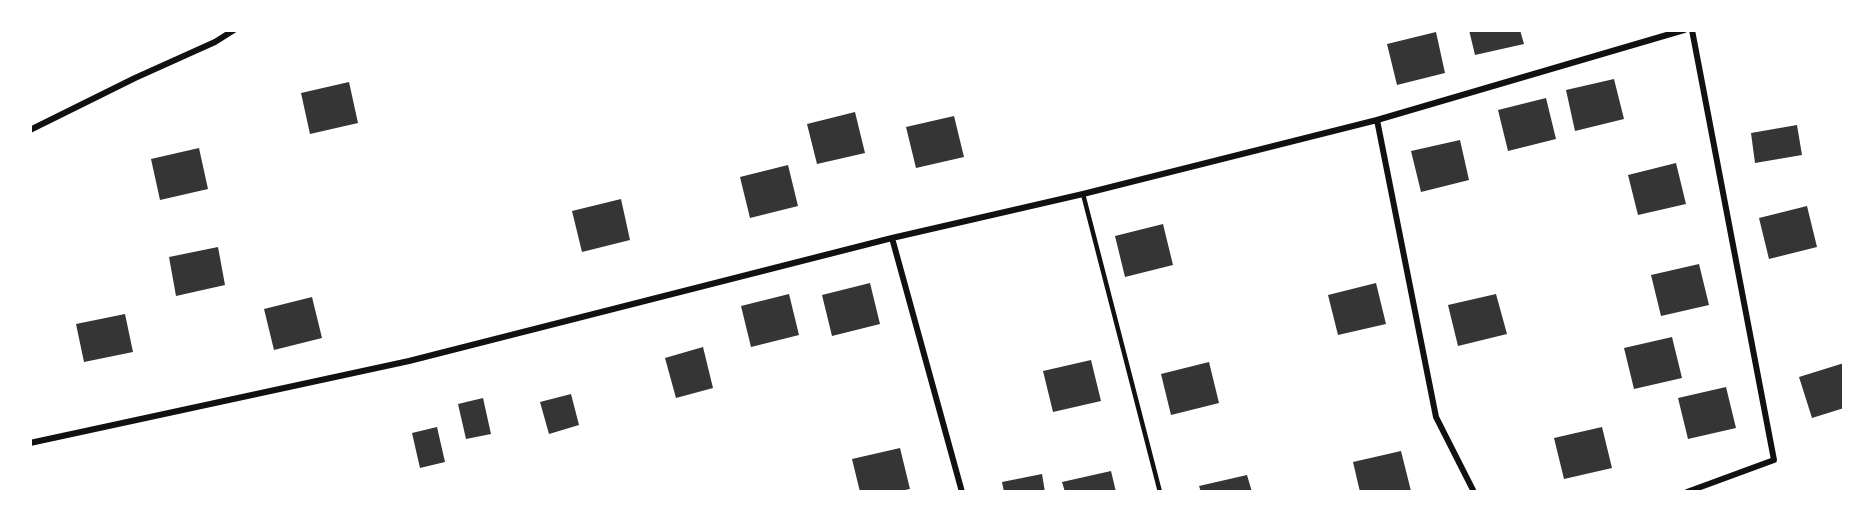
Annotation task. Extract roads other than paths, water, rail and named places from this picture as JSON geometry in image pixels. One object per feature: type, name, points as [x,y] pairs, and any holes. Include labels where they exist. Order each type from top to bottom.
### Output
[{"type":"street","points":[[30,130],[135,78],[215,42],[234,30]]},
{"type":"street","points":[[30,443],[409,361],[892,238],[1083,194],[1377,120],[1684,30]]},
{"type":"street","points":[[1686,492],[1774,460],[1692,30]]},
{"type":"street","points":[[1377,120],[1436,417],[1474,492]]},
{"type":"street","points":[[892,238],[962,492]]},
{"type":"lane","points":[[1083,194],[1160,492]]}]
